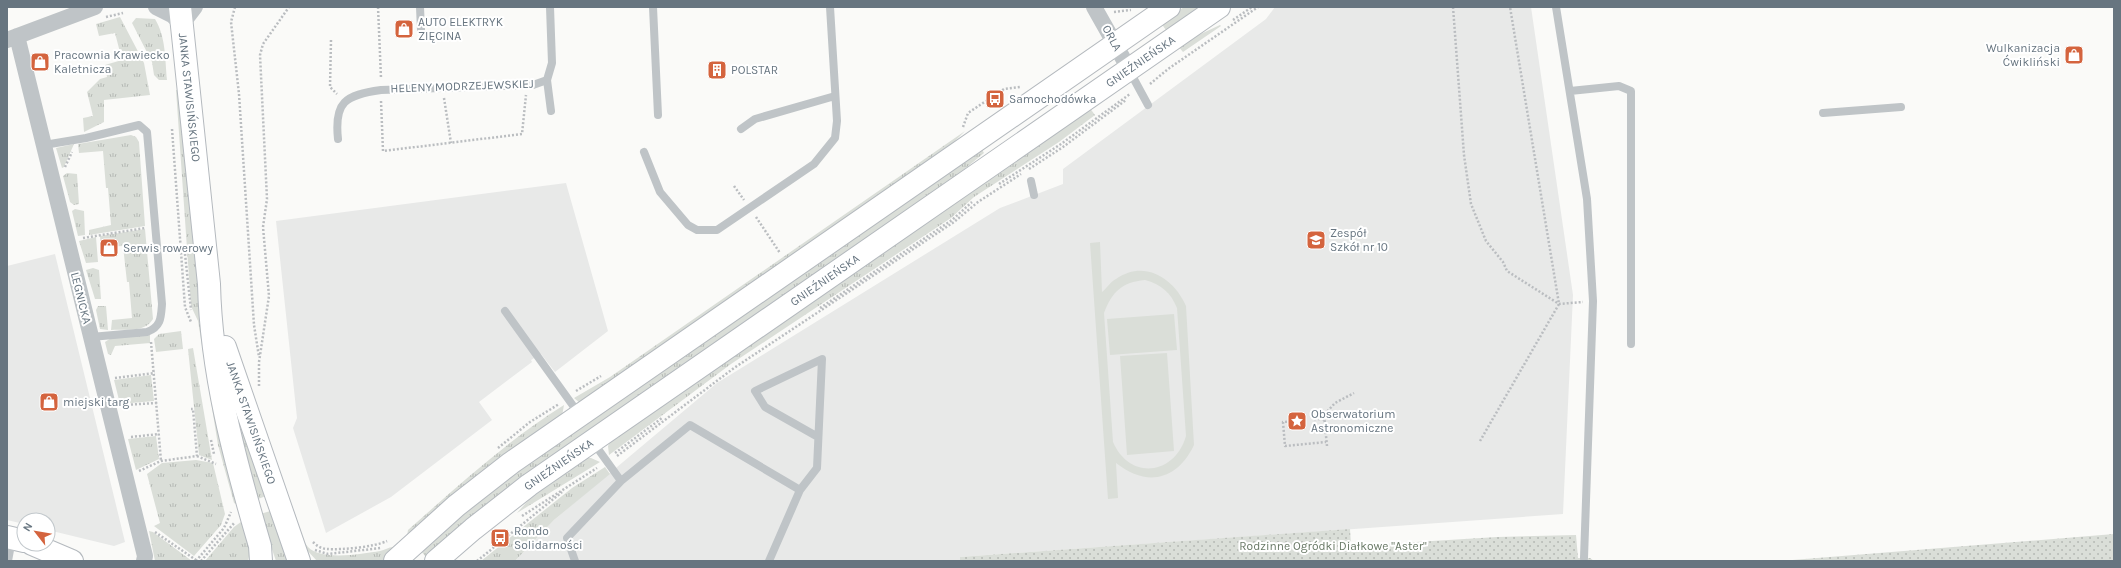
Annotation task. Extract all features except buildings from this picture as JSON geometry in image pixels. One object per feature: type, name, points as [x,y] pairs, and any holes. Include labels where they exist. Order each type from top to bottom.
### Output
[{"type":"street","points":[[156,7],[172,15],[181,16],[195,7]]},
{"type":"street","points":[[391,554],[435,524],[485,482],[1170,7]]},
{"type":"street","name":"GNIEŹNIEŃSKA","points":[[436,561],[473,528],[593,441],[1128,69],[1220,7]]},
{"type":"street","name":"ORLA","points":[[1102,9],[1115,45],[1128,69]]},
{"type":"street","points":[[12,38],[99,13]]},
{"type":"street","name":"JANKA STAWISIŃSKIEGO","points":[[181,16],[209,284],[210,320],[227,420],[260,546],[261,561]]},
{"type":"street","name":"LEGNICKA","points":[[12,38],[44,145],[145,556],[144,561]]},
{"type":"street","name":"JANKA STAWISIŃSKIEGO","points":[[209,284],[230,364],[305,554]]},
{"type":"street","points":[[49,552],[72,561]]},
{"type":"lane","points":[[420,7],[421,30]]},
{"type":"lane","name":"HELENY MODRZEJEWSKIEJ","points":[[338,140],[336,120],[345,102],[364,92],[381,90],[527,85],[540,83],[547,80],[552,63],[550,7]]},
{"type":"lane","points":[[653,7],[658,115]]},
{"type":"lane","points":[[644,152],[660,192],[688,225],[697,230],[717,230],[814,164],[825,153],[835,138],[837,121],[830,7]]},
{"type":"lane","points":[[1556,7],[1587,199],[1593,301],[1584,558]]},
{"type":"lane","points":[[1128,69],[1148,105]]},
{"type":"lane","points":[[547,80],[551,111]]},
{"type":"lane","points":[[1570,91],[1619,86],[1631,91],[1631,344]]},
{"type":"lane","points":[[741,129],[755,119],[835,96]]},
{"type":"lane","points":[[1823,113],[1901,107]]},
{"type":"lane","points":[[44,145],[78,140],[139,125],[145,128],[147,132],[162,304],[160,321],[155,329],[150,331],[91,337]]},
{"type":"lane","points":[[1031,181],[1034,195]]},
{"type":"lane","points":[[505,311],[580,416]]},
{"type":"lane","points":[[769,561],[800,490],[817,468],[822,359],[755,391],[766,407],[818,437]]},
{"type":"lane","points":[[575,561],[567,538],[621,481],[690,425],[800,490]]},
{"type":"lane","points":[[593,441],[621,481]]},
{"type":"lane","points":[[8,561],[16,546]]},
{"type":"path","points":[[235,7],[230,22],[239,94],[254,325],[259,362],[259,391]]},
{"type":"path","points":[[259,362],[269,296],[263,227],[267,200],[260,55],[263,44],[289,7]]},
{"type":"path","points":[[378,7],[383,151],[522,134],[527,85]]},
{"type":"path","points":[[1102,9],[1133,9],[1137,7]]},
{"type":"path","points":[[1148,86],[1180,59],[1258,7]]},
{"type":"path","points":[[1453,7],[1464,155],[1471,204],[1486,241],[1503,262],[1507,270],[1559,304],[1582,302]]},
{"type":"path","points":[[1480,441],[1559,304],[1510,7]]},
{"type":"path","points":[[99,13],[123,13]]},
{"type":"path","points":[[331,40],[330,87],[342,97]]},
{"type":"path","points":[[444,88],[451,143]]},
{"type":"path","points":[[1125,98],[1063,147],[978,202],[954,222],[734,368],[610,459],[732,365],[952,220],[976,199],[1061,144],[1125,98]]},
{"type":"path","points":[[64,171],[78,140]]},
{"type":"path","points":[[734,186],[780,253]]},
{"type":"path","points":[[76,239],[155,227]]},
{"type":"path","points":[[150,331],[155,373],[161,461]]},
{"type":"path","points":[[110,378],[155,373]]},
{"type":"path","points":[[1327,446],[1324,415],[1335,403],[1354,393]]},
{"type":"path","points":[[117,406],[156,403]]},
{"type":"path","points":[[191,409],[194,409],[197,456]]},
{"type":"path","points":[[1314,419],[1324,419]]},
{"type":"path","points":[[1299,421],[1283,422],[1285,446],[1326,442]]},
{"type":"path","points":[[124,438],[159,434]]},
{"type":"path","points":[[133,473],[161,461],[197,456],[216,464]]},
{"type":"path","points":[[520,517],[603,465]]},
{"type":"path","points":[[477,561],[553,501],[566,488]]},
{"type":"path","points":[[233,507],[234,514]]},
{"type":"path","points":[[152,530],[196,561],[224,528],[231,512]]},
{"type":"path","points":[[202,561],[236,518]]},
{"type":"path","points":[[310,537],[317,545],[328,549],[379,544],[391,539]]},
{"type":"path","points":[[305,554],[391,554]]},
{"type":"shaded area","name":"Zespół Szkół nr 10","points":[[1275,7],[1531,7],[1573,295],[1563,514],[960,557],[960,561],[515,561],[554,520],[717,383],[1000,208],[1063,184],[1063,169],[1266,19]]},
{"type":"shaded area","points":[[566,183],[608,331],[555,372],[541,354],[531,360],[532,362],[479,402],[492,420],[391,497],[326,533],[293,428],[297,418],[276,221]]},
{"type":"shaded area","name":"miejski targ","points":[[55,254],[125,542],[114,546],[56,532],[56,512],[16,512],[16,522],[7,520],[7,266]]},
{"type":"green space","points":[[1184,7],[1205,7],[1168,33],[1161,23]]},
{"type":"green space","points":[[120,17],[144,63],[150,95],[104,100],[104,122],[84,132],[83,118],[93,116],[87,92],[100,79],[107,77],[105,65],[122,60],[115,33],[99,36],[96,24]]},
{"type":"green space","points":[[136,18],[155,19],[159,26],[163,41],[167,80],[159,80],[154,75],[152,62],[132,23]]},
{"type":"green space","points":[[1220,25],[1221,26],[1183,52],[1177,45]]},
{"type":"green space","points":[[176,90],[180,90],[238,505],[234,503],[218,445],[198,321],[191,306]]},
{"type":"green space","points":[[1089,107],[1095,115],[1059,142],[974,197],[951,218],[731,364],[609,455],[608,446],[610,442]]},
{"type":"green space","points":[[965,131],[937,159],[580,403],[574,398],[610,377]]},
{"type":"green space","points":[[131,135],[136,137],[139,142],[145,226],[89,235],[89,230],[111,225],[108,188],[106,188],[103,151],[79,153],[78,144]]},
{"type":"green space","points":[[74,144],[64,167],[62,168],[56,148]]},
{"type":"green space","points":[[981,148],[984,153],[943,187],[427,558],[419,549],[477,499]]},
{"type":"green space","points":[[67,173],[77,174],[79,204],[74,205],[70,202],[63,176]]},
{"type":"green space","points":[[75,209],[84,211],[85,235],[78,236],[72,211]]},
{"type":"green space","points":[[145,229],[153,319],[150,323],[140,328],[129,330],[111,330],[112,320],[132,318],[129,282],[127,282],[123,246],[101,247],[100,236]]},
{"type":"green space","points":[[96,237],[98,262],[86,263],[79,241]]},
{"type":"green space","points":[[1100,242],[1102,292],[1110,283],[1127,273],[1147,271],[1157,274],[1174,287],[1186,306],[1194,445],[1187,457],[1179,466],[1170,473],[1160,476],[1149,477],[1138,475],[1127,471],[1116,463],[1118,498],[1108,499],[1090,243]],"holes":[[[1145,280],[1165,290],[1172,298],[1177,308],[1186,436],[1180,449],[1172,459],[1163,465],[1152,468],[1141,468],[1130,463],[1121,455],[1113,442],[1104,313],[1114,294],[1119,289],[1137,281]]]},
{"type":"green space","points":[[93,268],[99,270],[101,299],[95,299],[86,270]]},
{"type":"green space","points":[[98,306],[106,306],[108,330],[100,329],[96,310]]},
{"type":"green space","points":[[1174,314],[1177,350],[1110,355],[1107,319]]},
{"type":"green space","points":[[181,331],[183,349],[156,352],[154,339],[159,334]]},
{"type":"green space","points":[[150,335],[150,343],[115,346],[111,355],[108,354],[105,342],[111,338]]},
{"type":"green space","points":[[193,348],[212,460],[199,455],[188,349]]},
{"type":"green space","points":[[1167,353],[1174,451],[1127,455],[1120,356]]},
{"type":"green space","points":[[151,375],[154,401],[120,404],[114,380]]},
{"type":"green space","points":[[564,405],[562,416],[407,536],[408,530],[503,448]]},
{"type":"green space","points":[[240,429],[243,431],[269,495],[255,500]]},
{"type":"green space","points":[[156,436],[159,459],[136,470],[128,439]]},
{"type":"green space","points":[[584,458],[591,458],[600,462],[517,513],[533,495]]},
{"type":"green space","points":[[196,460],[213,463],[225,514],[221,525],[194,556],[154,526],[160,523],[147,474],[162,463]]},
{"type":"green space","points":[[605,467],[610,474],[554,520],[515,561],[481,561],[572,488]]},
{"type":"green space","points":[[291,505],[296,516],[302,538],[308,547],[314,551],[322,554],[342,555],[363,554],[393,547],[397,548],[382,561],[317,561],[305,548]]},
{"type":"green space","points":[[274,510],[288,561],[276,561],[260,514]]},
{"type":"green space","points":[[245,519],[250,552],[248,561],[205,561],[234,527]]},
{"type":"green space","name":"Rodzinne Ogródki Diałkowe \"Aster\"","points":[[1350,529],[1351,546],[1497,537],[1576,535],[1578,558],[1590,558],[1594,561],[960,561],[960,557]]},
{"type":"green space","points":[[149,531],[153,532],[192,561],[155,561]]},
{"type":"green space","points":[[2114,534],[2114,561],[1780,561]]},
{"type":"place","name":"AUTO ELEKTRYK ZIĘCINA","points":[[404,29]]},
{"type":"place","name":"Wulkanizacja Ćwikliński","points":[[2074,55]]},
{"type":"place","name":"Pracownia Krawiecko Kaletnicza","points":[[40,62]]},
{"type":"place","name":"POLSTAR","points":[[717,70]]},
{"type":"place","name":"Samochodówka","points":[[995,99]]},
{"type":"place","name":"Zespół Szkół nr 10","points":[[1316,240]]},
{"type":"place","name":"Serwis rowerowy","points":[[109,248]]},
{"type":"place","name":"miejski targ","points":[[49,402]]},
{"type":"place","name":"Obserwatorium Astronomiczne","points":[[1297,421]]},
{"type":"place","name":"Rondo Solidarności","points":[[500,538]]}]
